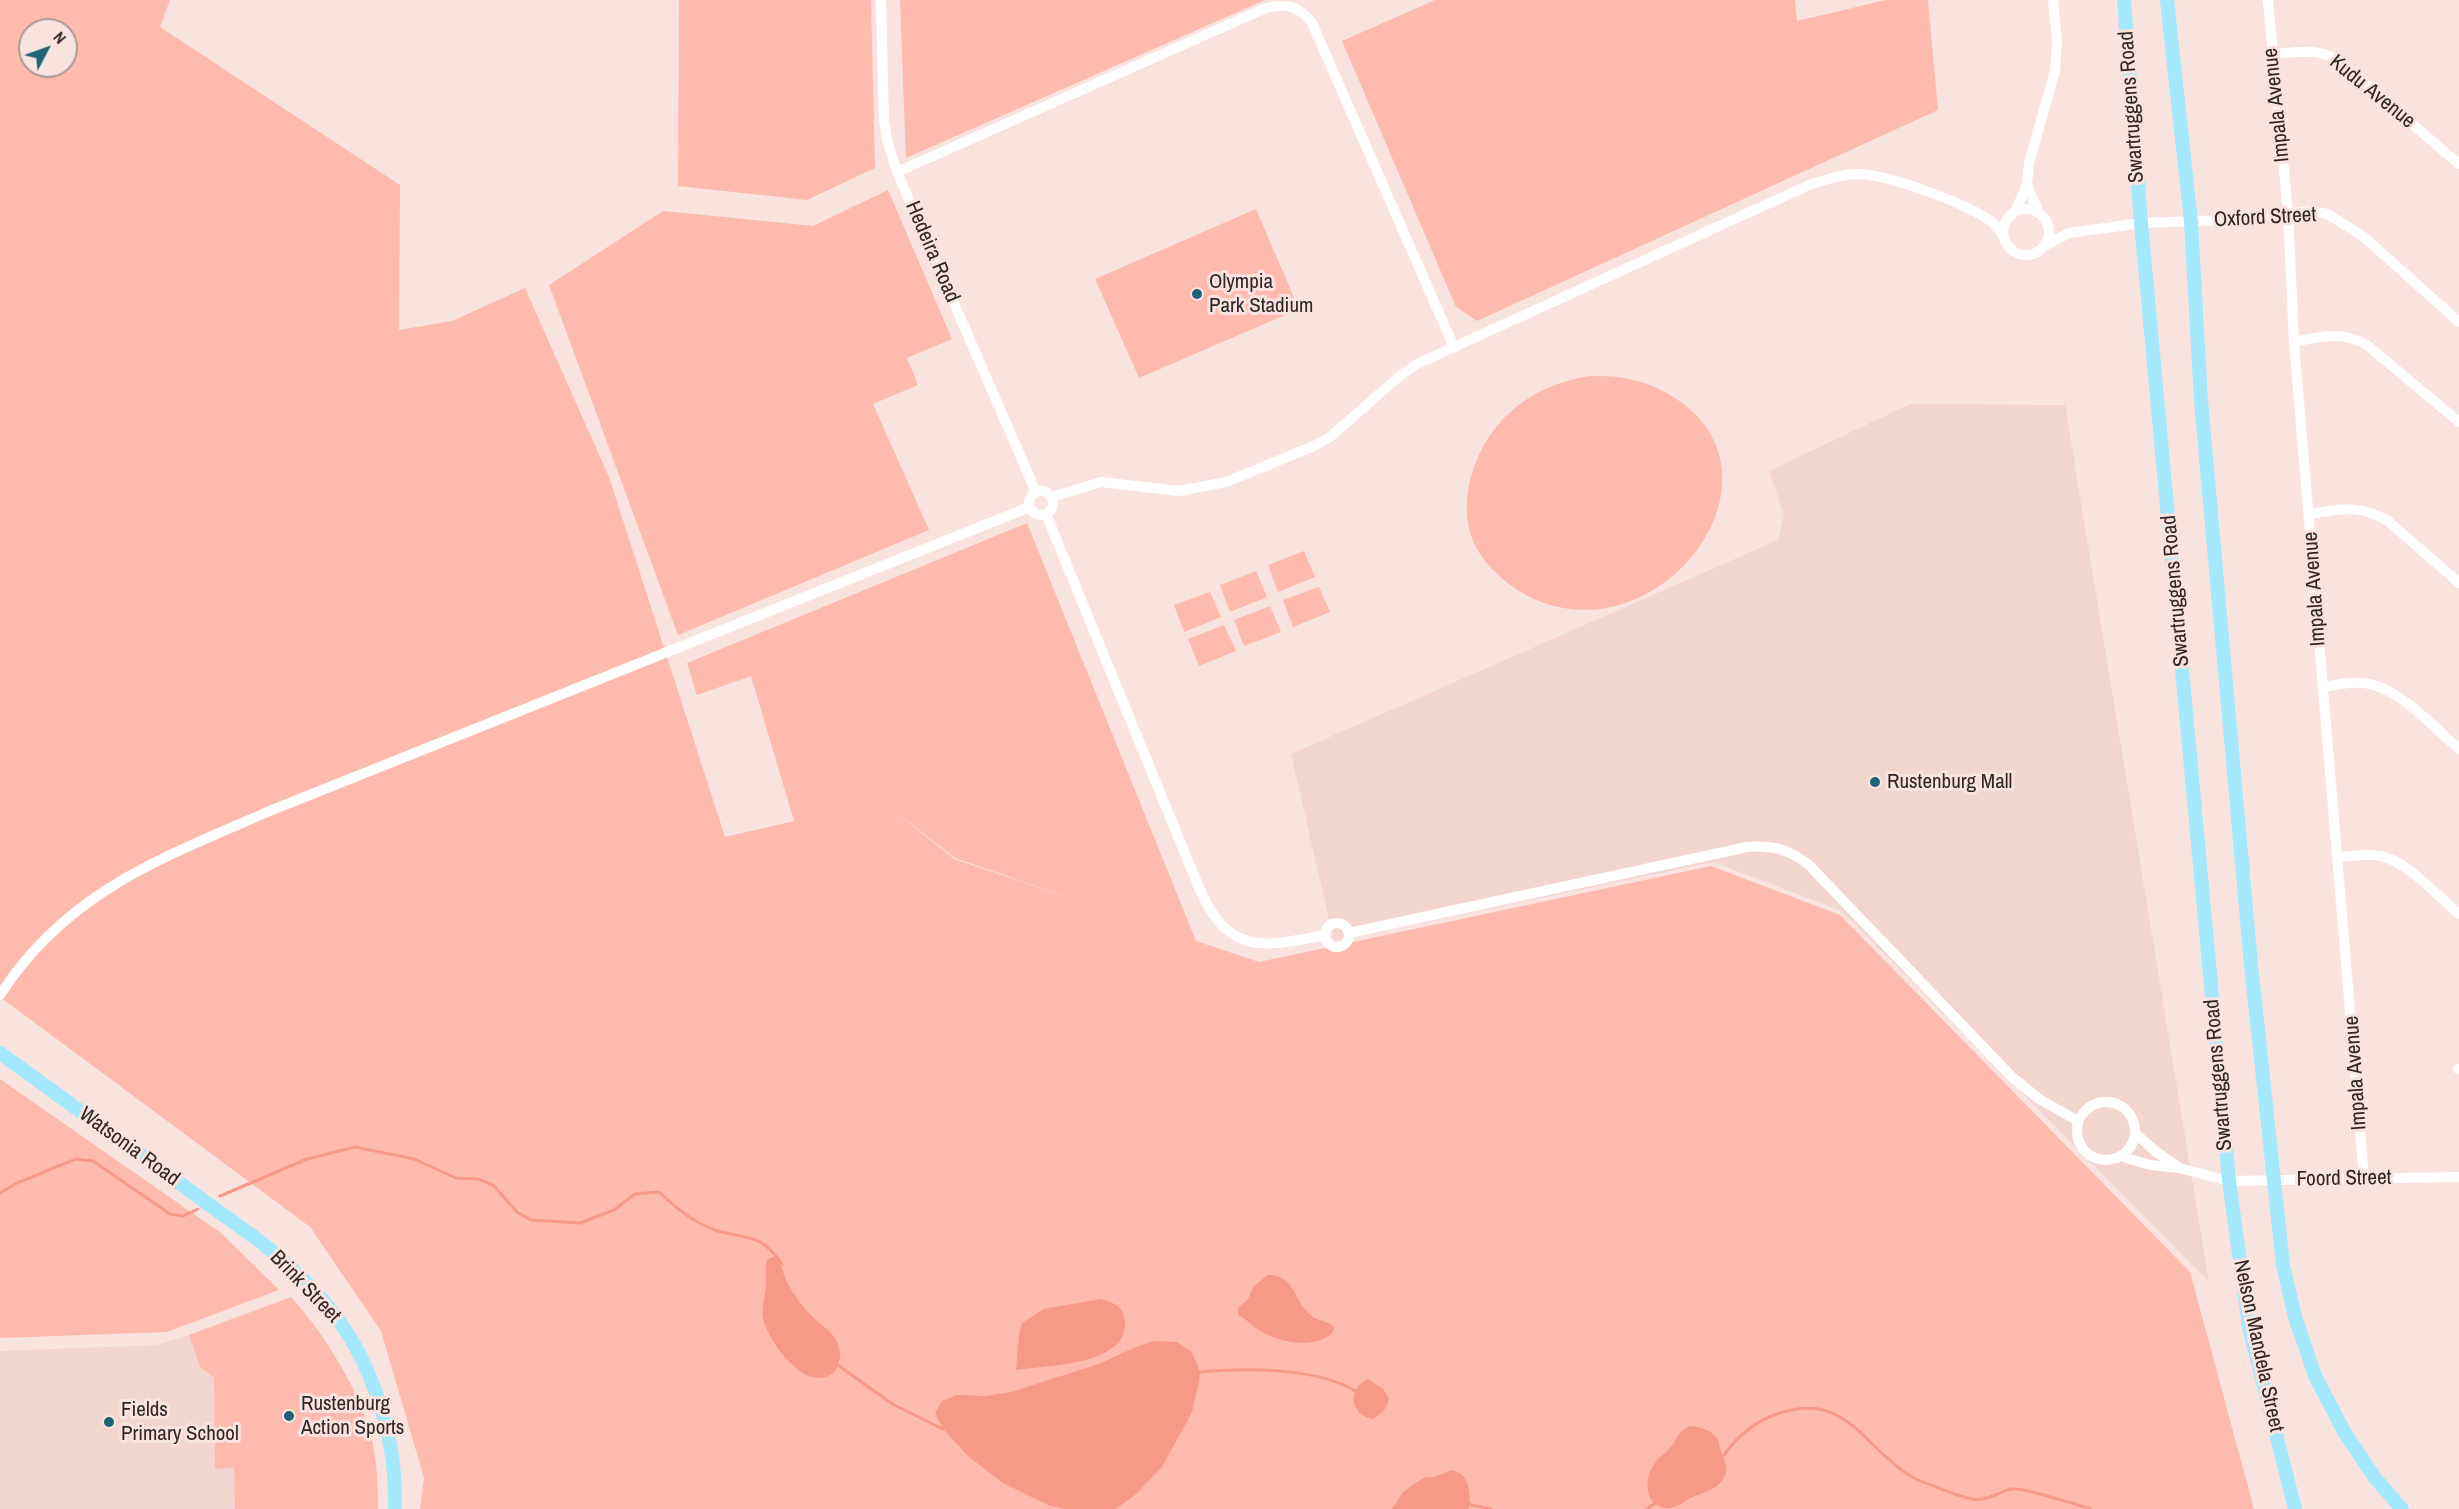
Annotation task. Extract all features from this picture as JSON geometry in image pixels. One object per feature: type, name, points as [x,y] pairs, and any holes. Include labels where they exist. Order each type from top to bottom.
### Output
[{"type":"main road","name":"Swartruggens Road","points":[[2124,0],[2141,223],[2229,1181]]},
{"type":"main road","name":"Swartruggens Road","points":[[2167,0],[2191,222],[2201,401],[2252,976],[2283,1265],[2295,1317],[2315,1376],[2345,1433],[2375,1478],[2402,1509]]},
{"type":"main road","name":"Watsonia Road","points":[[0,1053],[258,1240]]},
{"type":"main road","name":"Nelson Mandela Street","points":[[2229,1181],[2249,1327],[2295,1509]]},
{"type":"main road","name":"Brink Street","points":[[258,1240],[286,1263],[328,1306],[356,1350],[369,1377],[383,1416],[392,1453],[396,1486],[395,1509]]},
{"type":"street","name":"Hedeira Road","points":[[881,0],[884,118],[887,140],[897,172],[1036,492]]},
{"type":"street","points":[[2004,237],[2005,224],[2014,213],[2027,185],[2029,163],[2055,71],[2056,42],[2053,0]]},
{"type":"street","name":"Impala Avenue","points":[[2268,0],[2288,213],[2294,342],[2339,857],[2364,1178]]},
{"type":"street","points":[[897,172],[1266,8],[1281,4],[1292,5],[1304,13],[1312,23],[1455,347]]},
{"type":"street","name":"Kudu Avenue","points":[[2272,54],[2313,51],[2326,53],[2346,67],[2459,164]]},
{"type":"street","points":[[1052,497],[1101,482],[1179,491],[1226,482],[1322,441],[1344,426],[1401,375],[1418,364],[1809,185],[1836,176],[1859,174],[1882,177],[1911,185],[1978,214],[1996,226],[2011,249],[2024,254],[2039,251],[2068,233]]},
{"type":"street","points":[[2027,185],[2039,213],[2048,225],[2049,232],[2044,246]]},
{"type":"street","points":[[1978,214],[1994,216],[2026,209],[2039,213]]},
{"type":"street","name":"Oxford Street","points":[[2068,233],[2141,223],[2191,222],[2312,211],[2328,214],[2364,237],[2459,322]]},
{"type":"street","points":[[2048,225],[2068,233]]},
{"type":"street","points":[[2294,342],[2328,335],[2356,338],[2459,422]]},
{"type":"street","points":[[1046,491],[1052,497],[1053,505],[1046,514],[1038,514],[1030,507],[1029,499],[1036,492],[1046,491]]},
{"type":"street","points":[[0,995],[38,945],[70,915],[102,891],[167,855],[272,810],[1030,507]]},
{"type":"street","points":[[2310,514],[2351,508],[2375,514],[2388,521],[2459,583]]},
{"type":"street","points":[[1046,514],[1186,857],[1215,919],[1237,937],[1260,944],[1278,944],[1325,935]]},
{"type":"street","points":[[2323,687],[2355,683],[2373,684],[2399,698],[2459,749]]},
{"type":"street","points":[[1349,933],[1738,849],[1772,846],[1797,855],[1809,865],[2028,1091],[2078,1121]]},
{"type":"street","points":[[2339,857],[2374,855],[2389,858],[2404,867],[2459,914]]},
{"type":"street","points":[[1338,923],[1346,926],[1349,933],[1348,940],[1339,947],[1331,945],[1325,935],[1330,925],[1338,923]]},
{"type":"street","points":[[2135,1133],[2127,1150],[2110,1160],[2100,1159],[2083,1149],[2076,1130],[2078,1121],[2090,1106],[2107,1102],[2124,1108],[2130,1115],[2135,1133],[2155,1151],[2180,1168]]},
{"type":"street","points":[[2120,1156],[2150,1165],[2180,1168]]},
{"type":"street","name":"Foord Street","points":[[2180,1168],[2229,1181],[2459,1177]]},
{"type":"shaded area","points":[[0,0],[170,0],[160,27],[400,185],[399,330],[452,321],[525,288],[609,477],[725,837],[803,819],[794,821],[751,676],[697,695],[687,663],[1027,523],[1196,941],[1259,962],[1711,866],[1840,915],[2190,1272],[2254,1509],[420,1509],[424,1478],[381,1331],[310,1227],[0,997]],"holes":[[[883,802],[955,858],[1082,902],[954,859]]]},
{"type":"shaded area","points":[[679,0],[871,0],[875,168],[807,200],[678,186]]},
{"type":"shaded area","points":[[900,0],[1265,0],[906,158]]},
{"type":"shaded area","points":[[1435,0],[1795,0],[1797,21],[1886,0],[1928,0],[1938,110],[1477,321],[1456,307],[1342,41]]},
{"type":"shaded area","points":[[888,190],[952,339],[907,358],[918,385],[873,404],[929,530],[678,635],[549,285],[663,211],[813,226]]},
{"type":"shaded area","name":"Olympia Park Stadium","points":[[1256,209],[1299,309],[1139,378],[1095,279]]},
{"type":"shaded area","points":[[1590,376],[1612,376],[1643,382],[1672,396],[1704,424],[1720,458],[1721,493],[1711,528],[1690,560],[1660,586],[1625,603],[1575,610],[1545,603],[1526,595],[1499,576],[1476,547],[1467,510],[1468,491],[1480,453],[1501,421],[1523,402],[1541,391],[1560,383]]},
{"type":"shaded area","points":[[1910,404],[2065,405],[2209,1282],[1842,911],[1713,862],[1334,941],[1291,754],[1778,540],[1784,515],[1769,471]]},
{"type":"shaded area","points":[[1304,551],[1315,577],[1278,592],[1268,565]]},
{"type":"shaded area","points":[[1256,571],[1267,597],[1230,612],[1220,585]]},
{"type":"shaded area","points":[[1319,587],[1330,612],[1293,627],[1283,600]]},
{"type":"shaded area","points":[[1210,592],[1221,617],[1184,632],[1174,605]]},
{"type":"shaded area","points":[[1270,606],[1281,632],[1244,646],[1234,620]]},
{"type":"shaded area","points":[[1224,625],[1236,651],[1199,666],[1188,639]]},
{"type":"shaded area","points":[[0,1079],[221,1233],[279,1290],[167,1332],[0,1338]]},
{"type":"shaded area","points":[[774,1257],[780,1263],[786,1280],[797,1298],[810,1315],[830,1332],[837,1342],[840,1354],[838,1364],[828,1376],[818,1378],[797,1369],[778,1348],[766,1326],[763,1305],[766,1266],[768,1259]]},
{"type":"shaded area","points":[[1268,1275],[1284,1279],[1306,1311],[1316,1319],[1332,1325],[1333,1332],[1325,1338],[1306,1343],[1285,1341],[1265,1334],[1238,1315],[1238,1308],[1248,1299],[1254,1286]]},
{"type":"shaded area","name":"Rustenburg Action Sports","points":[[291,1297],[328,1345],[360,1403],[374,1449],[378,1509],[235,1509],[234,1467],[215,1469],[214,1378],[200,1367],[189,1335]]},
{"type":"shaded area","points":[[1100,1299],[1120,1308],[1124,1317],[1122,1336],[1113,1347],[1083,1361],[1016,1370],[1022,1323],[1044,1309]]},
{"type":"shaded area","name":"Fields Primary School","points":[[189,1335],[200,1367],[214,1378],[215,1468],[234,1466],[235,1509],[0,1509],[0,1351],[157,1345]]},
{"type":"shaded area","points":[[1154,1341],[1177,1342],[1192,1352],[1200,1372],[1198,1386],[1192,1412],[1162,1467],[1136,1494],[1116,1509],[1065,1509],[1048,1505],[1003,1483],[969,1457],[943,1429],[935,1413],[942,1401],[957,1395],[986,1396],[1011,1392],[1099,1364]]},
{"type":"shaded area","points":[[1368,1379],[1383,1389],[1389,1398],[1384,1410],[1373,1419],[1360,1413],[1354,1401],[1357,1389]]},
{"type":"shaded area","points":[[1690,1426],[1707,1430],[1717,1437],[1726,1465],[1726,1473],[1721,1482],[1706,1492],[1674,1507],[1658,1506],[1653,1502],[1648,1490],[1650,1471],[1680,1433]]},
{"type":"shaded area","points":[[1452,1470],[1458,1472],[1466,1480],[1470,1496],[1469,1509],[1392,1509],[1403,1492],[1415,1483],[1426,1477],[1434,1477]]},
{"type":"waterway","points":[[220,1196],[307,1159],[355,1147],[414,1159],[456,1178],[478,1179],[493,1185],[517,1212],[531,1220],[580,1223],[614,1210],[635,1194],[659,1192],[679,1210],[701,1224],[718,1231],[761,1242],[782,1264]]},
{"type":"waterway","points":[[0,1193],[17,1183],[76,1159],[93,1161],[170,1214],[183,1216],[198,1209]]},
{"type":"waterway","points":[[839,1366],[894,1405],[943,1429]]},
{"type":"waterway","points":[[1200,1372],[1281,1371],[1322,1378],[1357,1392]]},
{"type":"waterway","points":[[1724,1455],[1747,1430],[1769,1417],[1801,1409],[1821,1410],[1837,1415],[1852,1425],[1895,1465],[1912,1477],[1941,1489],[1977,1500],[2017,1489],[2090,1509]]},
{"type":"waterway","points":[[1647,1509],[1655,1503]]},
{"type":"waterway","points":[[1467,1504],[1491,1509]]},
{"type":"place","name":"Olympia Park Stadium","points":[[1197,294]]},
{"type":"place","name":"Rustenburg Mall","points":[[1875,782]]},
{"type":"place","name":"Rustenburg Action Sports","points":[[289,1416]]},
{"type":"place","name":"Fields Primary School","points":[[109,1422]]}]
